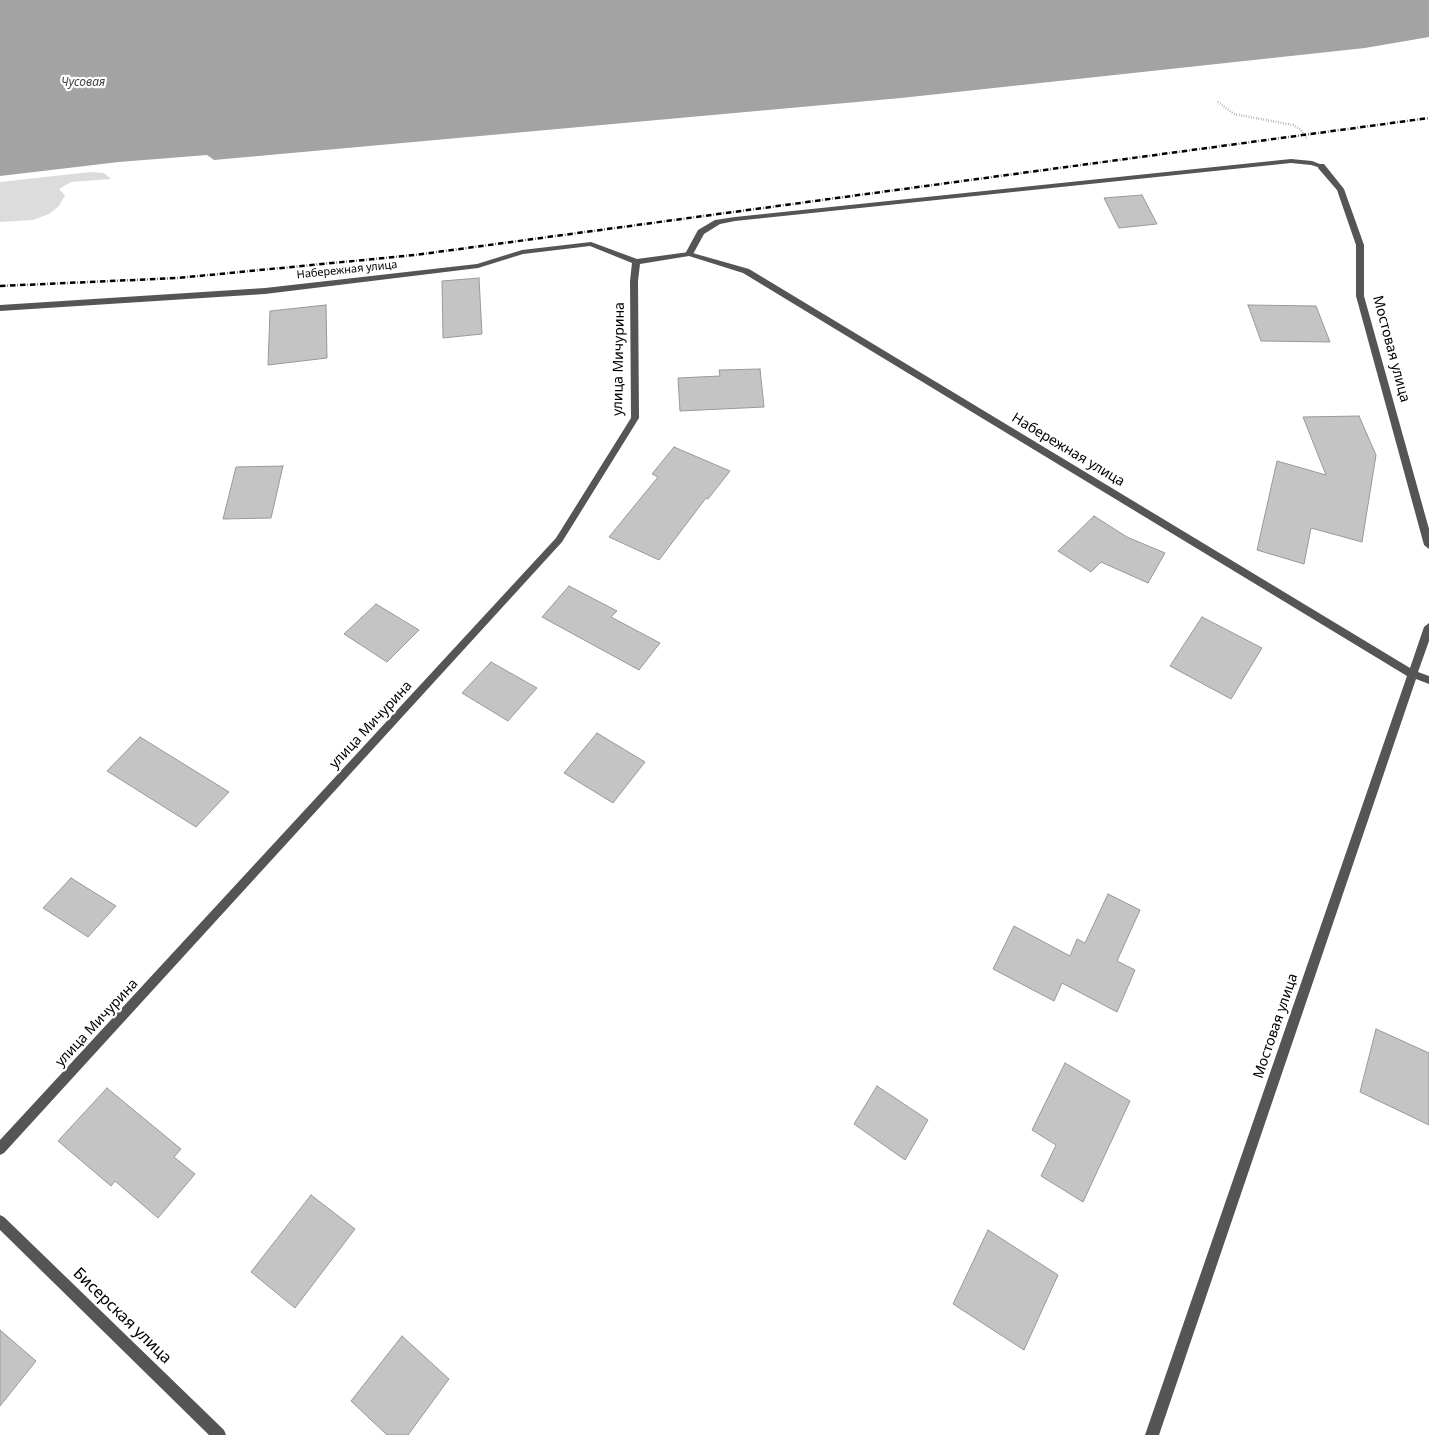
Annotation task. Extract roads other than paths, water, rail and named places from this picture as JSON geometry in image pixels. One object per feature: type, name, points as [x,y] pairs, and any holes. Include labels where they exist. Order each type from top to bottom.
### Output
[{"type":"street","name":"Мостовая улица","points":[[689,254],[701,232],[718,222],[735,219],[1291,161],[1321,166],[1340,189],[1360,245],[1360,296],[1429,545]]},
{"type":"street","name":"Набережная улица","points":[[0,308],[265,291],[478,266],[522,252],[591,244],[636,262],[689,254],[746,271],[1412,674],[1429,680]]},
{"type":"street","name":"улица Мичурина","points":[[0,1149],[559,540],[635,418],[634,281],[636,262]]},
{"type":"street","name":"Мостовая улица","points":[[1152,1435],[1429,627]]},
{"type":"street","name":"Бисерская улица","points":[[0,1221],[219,1435]]},
{"type":"water","name":"Чусовая","points":[[0,0],[1429,0],[1429,37],[1365,48],[901,98],[214,160],[207,155],[119,162],[0,176]]},
{"type":"railway","points":[[0,286],[178,278],[415,255],[1429,118]]}]
